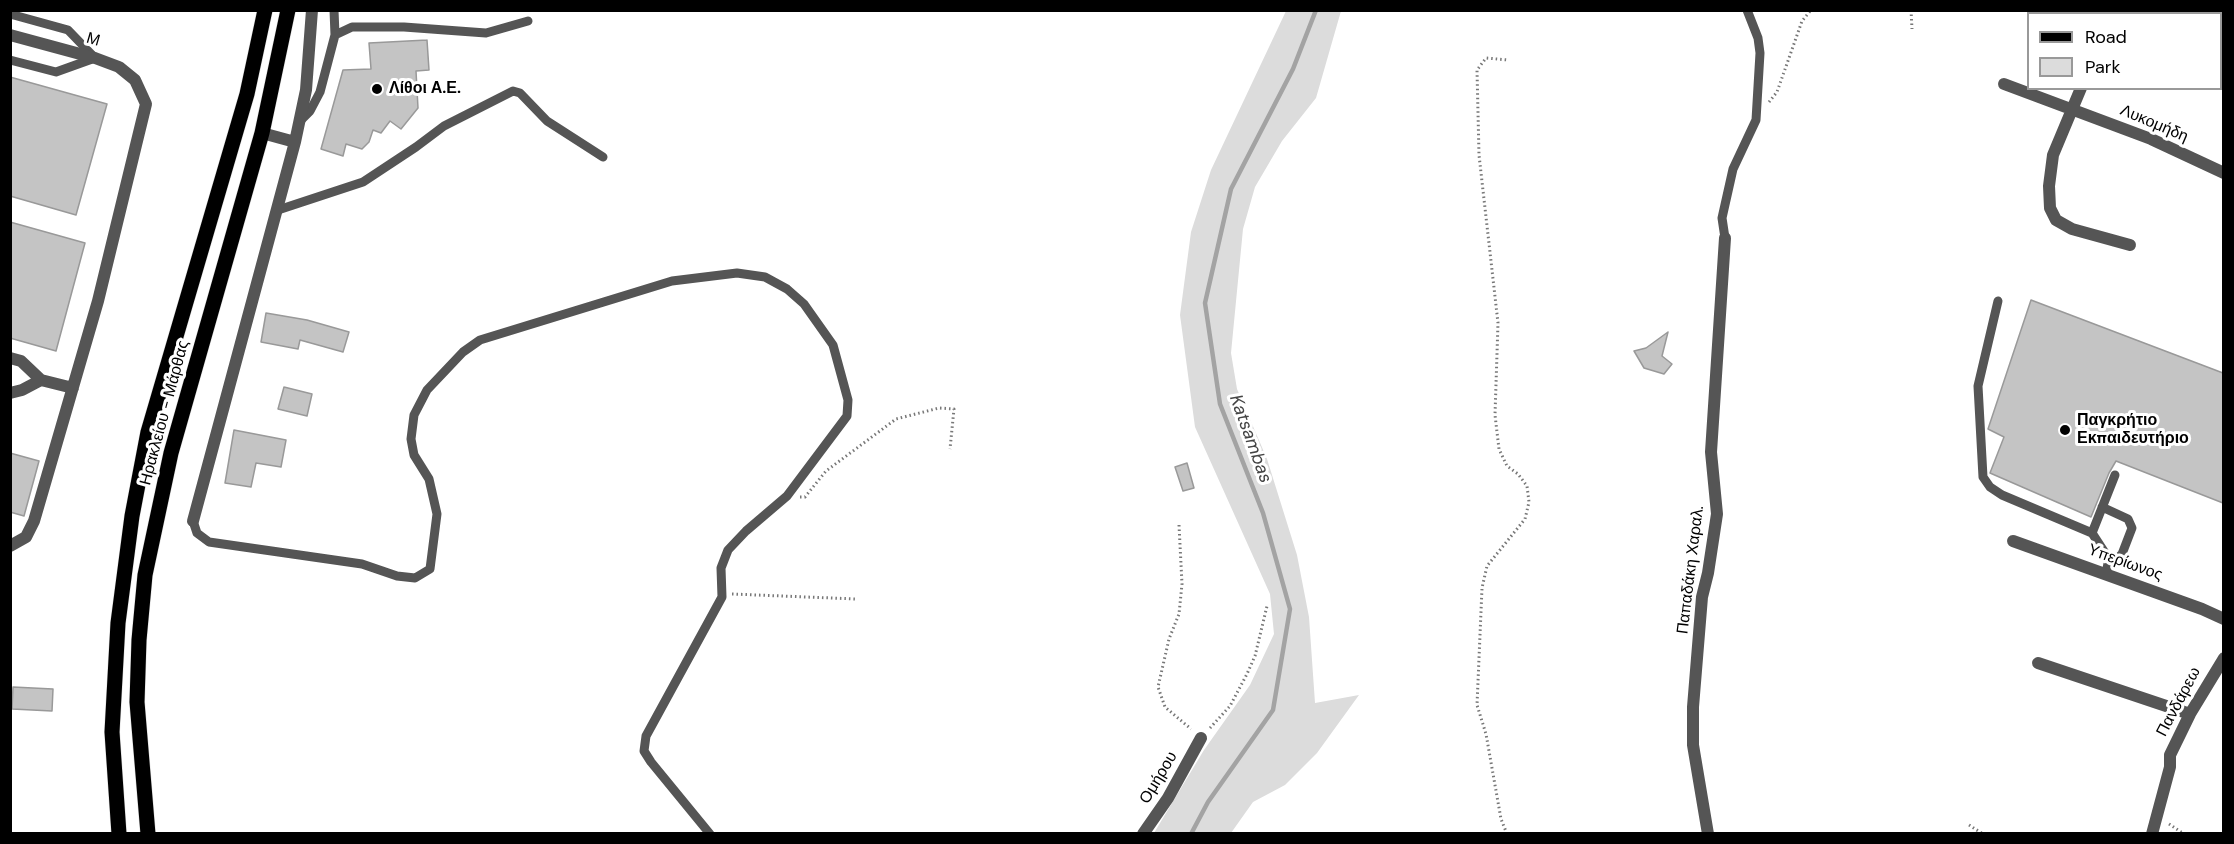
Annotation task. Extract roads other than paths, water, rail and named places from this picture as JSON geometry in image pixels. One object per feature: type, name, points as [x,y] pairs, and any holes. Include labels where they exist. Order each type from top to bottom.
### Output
[{"type":"main road","name":"Ηρακλείου - Μάρθας","points":[[119,834],[112,732],[118,622],[132,516],[148,432],[247,94],[265,10]]},
{"type":"main road","name":"Ηρακλείου - Μάρθας","points":[[148,834],[137,702],[139,640],[145,575],[171,453],[262,133],[288,10]]},
{"type":"street","points":[[193,520],[295,142],[306,90],[312,10]]},
{"type":"street","name":"Μ","points":[[10,35],[95,58],[126,72],[139,87],[146,105],[98,301],[73,388]]},
{"type":"street","name":"Λυκομήδη","points":[[2004,84],[2151,139],[2223,172]]},
{"type":"street","points":[[2080,90],[2051,165],[2049,199],[2053,216],[2072,229],[2130,245]]},
{"type":"street","points":[[262,133],[295,142]]},
{"type":"street","name":"Παπαδάκη Χαραλ.","points":[[1708,834],[1693,745],[1693,707],[1702,597],[1717,514],[1711,452],[1725,238]]},
{"type":"street","points":[[10,358],[21,361],[41,380],[73,388],[33,521],[26,537],[10,546]]},
{"type":"street","points":[[10,393],[22,390],[41,380]]},
{"type":"street","name":"Υπερίωνος","points":[[2013,541],[2106,573],[2223,620]]},
{"type":"street","name":"Πανδάρεω","points":[[2152,834],[2170,767],[2170,755],[2190,714],[2223,658]]},
{"type":"street","points":[[2038,663],[2190,714]]},
{"type":"street","name":"Ομήρου","points":[[1143,834],[1168,798],[1201,738]]},
{"type":"lane","points":[[299,122],[310,111],[320,92],[335,35],[334,10]]},
{"type":"lane","points":[[1725,238],[1722,218],[1733,169],[1756,120],[1760,53],[1758,38],[1747,10]]},
{"type":"lane","points":[[10,14],[68,30],[95,58],[56,72],[10,60]]},
{"type":"lane","points":[[335,35],[352,27],[404,27],[486,33],[528,21]]},
{"type":"lane","points":[[278,210],[363,182],[444,126],[513,90],[520,93],[547,121],[603,157]]},
{"type":"lane","points":[[193,520],[197,533],[209,542],[341,560],[415,578],[430,569],[437,514],[429,479],[414,455],[411,439],[414,415],[427,390],[447,366],[480,340],[672,281],[736,273],[765,277],[787,289],[804,304],[833,345],[848,400],[847,416],[787,496],[746,531],[728,550],[721,568],[722,597],[646,736],[644,751],[710,834]]},
{"type":"lane","points":[[1998,301],[1978,386],[1983,477],[1990,487],[2002,495],[2092,533],[2109,559],[2106,573]]},
{"type":"lane","points":[[2092,533],[2115,475]]},
{"type":"lane","points":[[2103,507],[2128,519],[2132,528],[2122,554],[2118,558],[2109,559]]},
{"type":"waterway","name":"Katsambas","points":[[1191,834],[1208,802],[1273,710],[1290,609],[1263,513],[1220,404],[1205,303],[1231,189],[1293,69],[1316,10]]},
{"type":"place","name":"Λίθοι Α.Ε.","points":[[377,89]]},
{"type":"place","name":"Παγκρήτιο Εκπαιδευτήριο","points":[[2065,430]]}]
